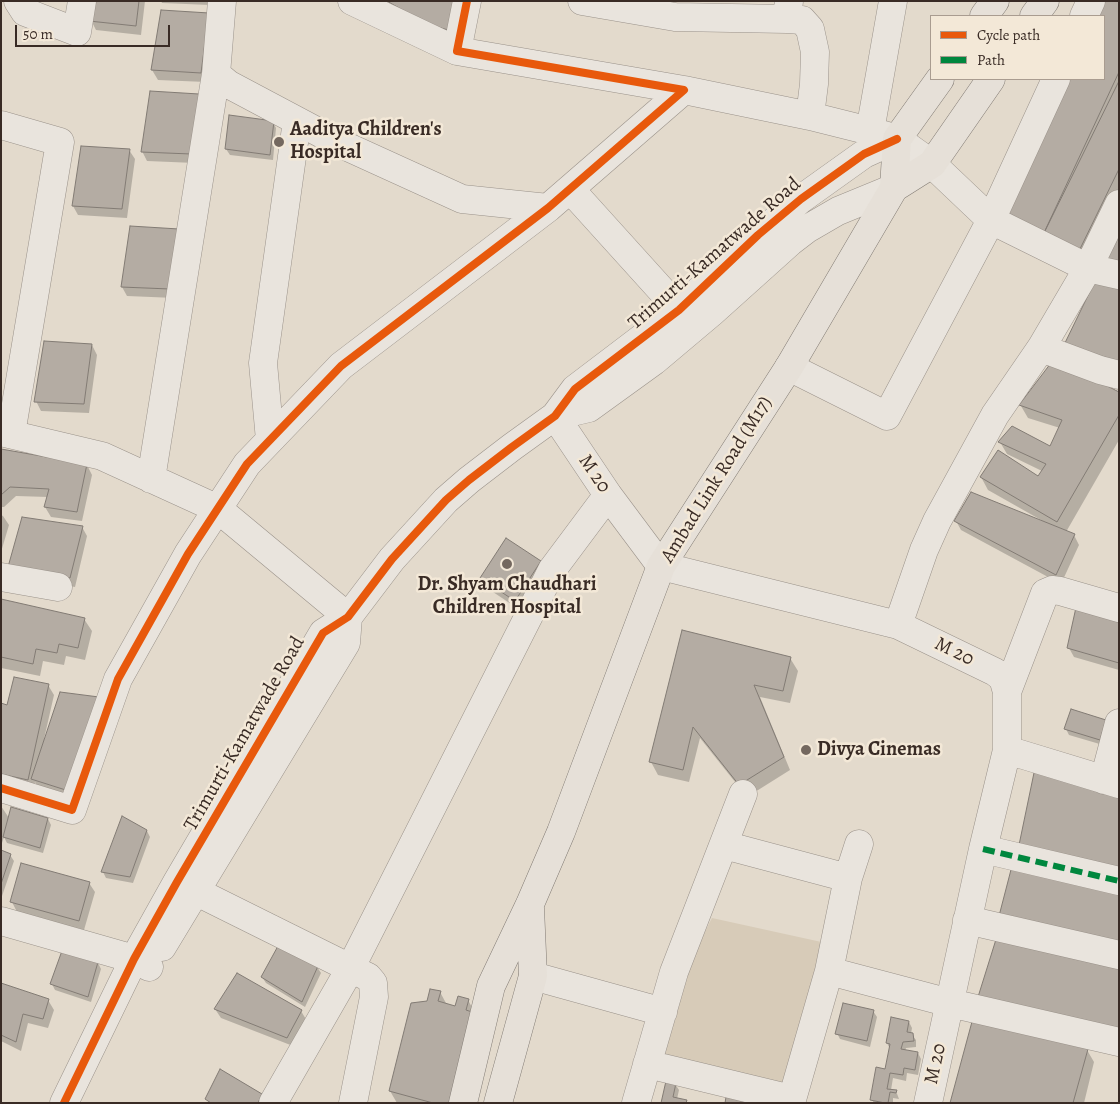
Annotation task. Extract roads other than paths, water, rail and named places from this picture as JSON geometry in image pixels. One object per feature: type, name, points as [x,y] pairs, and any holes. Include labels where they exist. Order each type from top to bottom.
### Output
[{"type":"main road","points":[[985,15],[995,1]]},
{"type":"main road","points":[[1035,15],[1045,1]]},
{"type":"main road","points":[[897,139],[939,80]]},
{"type":"main road","points":[[894,188],[932,164],[990,80]]},
{"type":"main road","name":"Ambad Link Road (M17)","points":[[463,1103],[491,986],[562,832],[661,566],[789,367],[894,188],[897,139]]},
{"type":"main road","name":"Ambad Link Road (M17)","points":[[498,1103],[533,976],[530,904]]},
{"type":"street","points":[[18,1],[25,12],[77,32],[82,1]]},
{"type":"street","points":[[152,479],[216,74],[222,1]]},
{"type":"street","points":[[352,1],[457,51],[684,90],[810,116],[897,139],[932,164],[990,220],[1088,268],[1119,275]]},
{"type":"street","points":[[457,51],[466,1]]},
{"type":"street","points":[[582,1],[676,9],[788,10],[802,20],[810,29],[815,52],[810,116]]},
{"type":"street","points":[[870,131],[893,1]]},
{"type":"street","points":[[1084,15],[1091,1]]},
{"type":"street","points":[[216,74],[228,84],[339,143],[462,199],[548,208]]},
{"type":"street","points":[[789,367],[887,416],[990,220],[1056,80]]},
{"type":"street","points":[[1,788],[72,810],[118,679],[188,554],[247,464],[341,366],[548,208],[684,90]]},
{"type":"street","points":[[270,440],[262,363],[298,121]]},
{"type":"street","points":[[1,125],[60,142],[6,433],[102,456],[218,509],[348,617]]},
{"type":"street","name":"Trimurti-Kamatwade Road","points":[[84,1103],[177,882],[323,633],[348,617],[392,559],[446,500],[505,452],[555,416],[589,408],[654,361],[758,236],[801,199],[864,154],[897,139]]},
{"type":"street","name":"Trimurti-Kamatwade Road","points":[[687,319],[807,229],[838,211],[894,188]]},
{"type":"street","points":[[570,189],[687,319]]},
{"type":"street","points":[[898,625],[936,521],[996,415],[1040,348],[1088,268],[1119,204]]},
{"type":"street","points":[[1040,348],[1119,375]]},
{"type":"street","name":"M 20","points":[[555,416],[608,495],[661,566],[898,625],[995,672],[1003,678],[1007,692],[1007,750],[967,920],[928,1103]]},
{"type":"street","points":[[273,1103],[350,969],[552,570],[608,495]]},
{"type":"street","points":[[1,577],[58,587]]},
{"type":"street","points":[[1007,692],[1045,593],[1052,590],[1060,591],[1119,608]]},
{"type":"street","name":"Trimurti-Kamatwade Road","points":[[64,1103],[142,964],[195,891],[346,643],[348,617]]},
{"type":"street","points":[[1007,750],[1112,782],[1119,723]]},
{"type":"street","points":[[636,1103],[674,972],[744,794]]},
{"type":"street","points":[[724,844],[848,878]]},
{"type":"street","points":[[648,1064],[792,1101],[829,970],[848,878],[859,844]]},
{"type":"street","points":[[983,849],[1119,881]]},
{"type":"street","points":[[195,891],[373,982],[375,990],[353,1103]]},
{"type":"street","points":[[967,920],[1119,955]]},
{"type":"street","points":[[1,921],[142,964]]},
{"type":"street","points":[[829,970],[950,1002],[1119,1042]]},
{"type":"street","points":[[533,976],[663,1012]]},
{"type":"place","name":"Aaditya Children's Hospital","points":[[279,142]]},
{"type":"place","name":"Dr. Shyam Chaudhari Children Hospital","points":[[507,564]]},
{"type":"place","name":"Divya Cinemas","points":[[806,750]]}]
